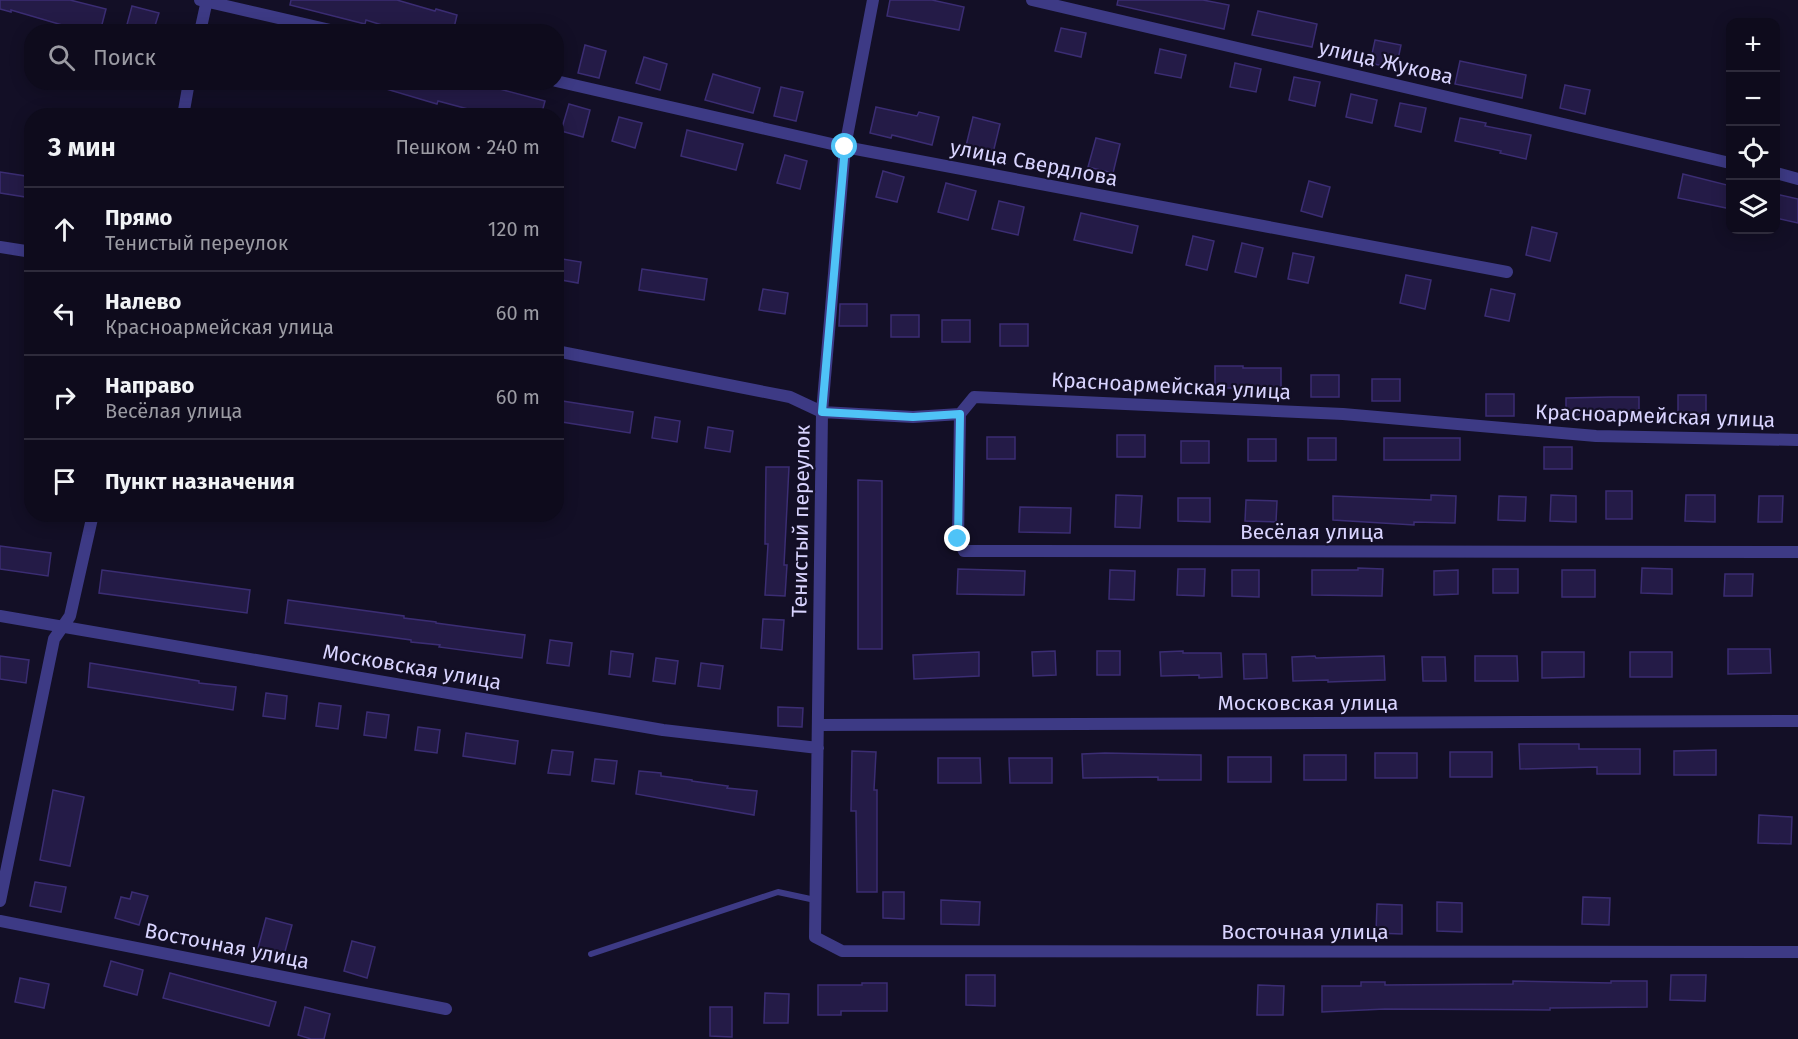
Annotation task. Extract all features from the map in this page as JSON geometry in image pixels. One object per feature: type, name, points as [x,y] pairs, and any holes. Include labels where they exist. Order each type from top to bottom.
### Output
[{"type":"street","points":[[201,24],[204,0],[305,24]]},
{"type":"street","name":"Тенистый переулок","points":[[815,937],[822,412],[845,147],[873,0]]},
{"type":"street","name":"улица Жукова","points":[[1032,0],[1726,162]]},
{"type":"street","name":"улица Свердлова","points":[[564,83],[845,147],[1507,272]]},
{"type":"street","points":[[184,108],[188,90]]},
{"type":"street","points":[[1780,174],[1798,179]]},
{"type":"street","points":[[0,247],[24,251]]},
{"type":"street","points":[[564,353],[790,397],[822,412],[913,417],[960,414]]},
{"type":"street","name":"Красноармейская улица","points":[[960,414],[974,397],[995,397],[1343,414],[1596,436],[1798,440]]},
{"type":"street","name":"Весёлая улица","points":[[960,414],[958,539],[964,551],[1798,552]]},
{"type":"street","points":[[1,893],[54,639],[70,616],[91,522]]},
{"type":"street","name":"Московская улица","points":[[0,616],[663,729],[818,748]]},
{"type":"street","name":"Московская улица","points":[[818,725],[1798,721]]},
{"type":"street","name":"Восточная улица","points":[[0,921],[446,1009]]},
{"type":"street","name":"Восточная улица","points":[[815,937],[842,951],[1798,952]]},
{"type":"lane","points":[[591,954],[778,892],[816,900]]},
{"type":"building","points":[[0,0],[70,0],[106,9],[102,24],[59,24],[0,9]]},
{"type":"building","points":[[291,0],[397,0],[457,15],[455,24],[379,24],[366,20],[365,24],[290,5]]},
{"type":"building","points":[[890,0],[932,0],[964,7],[959,30],[887,16]]},
{"type":"building","points":[[1118,0],[1203,0],[1229,5],[1224,29],[1117,5]]},
{"type":"building","points":[[132,6],[159,13],[156,24],[127,24]]},
{"type":"building","points":[[1258,11],[1317,24],[1312,47],[1252,35]]},
{"type":"building","points":[[1061,28],[1086,33],[1081,57],[1055,51]]},
{"type":"building","points":[[1375,40],[1401,45],[1396,69],[1370,63]]},
{"type":"building","points":[[585,45],[606,51],[599,78],[578,73]]},
{"type":"building","points":[[1160,49],[1186,55],[1181,78],[1155,73]]},
{"type":"building","points":[[644,57],[667,64],[660,90],[636,83]]},
{"type":"building","points":[[1460,61],[1526,75],[1522,98],[1455,84]]},
{"type":"building","points":[[1235,63],[1261,69],[1256,92],[1230,87]]},
{"type":"building","points":[[713,74],[760,88],[753,113],[705,100]]},
{"type":"building","points":[[1294,77],[1320,82],[1315,106],[1289,100]]},
{"type":"building","points":[[1565,85],[1590,90],[1585,114],[1560,108]]},
{"type":"building","points":[[781,87],[803,92],[796,121],[774,116]]},
{"type":"building","points":[[390,90],[503,90],[545,101],[543,108],[464,108],[438,101],[437,104]]},
{"type":"building","points":[[1351,94],[1377,100],[1372,123],[1346,117]]},
{"type":"building","points":[[1400,103],[1426,108],[1421,132],[1395,126]]},
{"type":"building","points":[[569,104],[590,110],[583,137],[564,132],[564,121]]},
{"type":"building","points":[[876,107],[917,116],[919,112],[939,117],[932,145],[892,135],[891,138],[870,133]]},
{"type":"building","points":[[619,117],[642,123],[635,148],[612,141]]},
{"type":"building","points":[[973,117],[1000,124],[993,153],[966,146]]},
{"type":"building","points":[[1460,118],[1486,123],[1485,126],[1531,135],[1526,159],[1455,141]]},
{"type":"building","points":[[687,130],[743,144],[736,170],[681,156]]},
{"type":"building","points":[[1096,138],[1120,144],[1113,173],[1088,167]]},
{"type":"building","points":[[785,155],[807,161],[800,189],[777,183]]},
{"type":"building","points":[[883,171],[904,177],[897,202],[876,197]]},
{"type":"building","points":[[0,172],[24,176],[24,197],[0,193]]},
{"type":"building","points":[[1683,174],[1726,185],[1726,208],[1678,198]]},
{"type":"building","points":[[1309,181],[1330,187],[1322,217],[1301,211]]},
{"type":"building","points":[[946,183],[976,191],[968,220],[938,212]]},
{"type":"building","points":[[1780,195],[1798,199],[1798,223],[1780,219]]},
{"type":"building","points":[[999,201],[1024,207],[1018,235],[992,229]]},
{"type":"building","points":[[1081,213],[1138,226],[1132,253],[1074,240]]},
{"type":"building","points":[[1532,227],[1557,233],[1550,261],[1526,255]]},
{"type":"building","points":[[1193,236],[1214,241],[1207,270],[1186,265]]},
{"type":"building","points":[[1242,243],[1263,248],[1256,277],[1235,272]]},
{"type":"building","points":[[1293,253],[1314,257],[1308,283],[1288,279]]},
{"type":"building","points":[[564,259],[581,262],[578,283],[564,280]]},
{"type":"building","points":[[642,269],[707,279],[704,300],[639,290]]},
{"type":"building","points":[[1406,275],[1431,280],[1425,309],[1400,303]]},
{"type":"building","points":[[763,289],[788,293],[785,314],[759,310]]},
{"type":"building","points":[[1491,289],[1515,294],[1509,321],[1485,316]]},
{"type":"building","points":[[840,304],[867,304],[867,326],[839,326]]},
{"type":"building","points":[[891,315],[919,315],[919,337],[891,337]]},
{"type":"building","points":[[942,320],[970,320],[970,342],[942,342]]},
{"type":"building","points":[[1000,324],[1028,324],[1028,346],[1000,346]]},
{"type":"building","points":[[1215,366],[1281,368],[1281,390],[1215,388]]},
{"type":"building","points":[[1311,375],[1339,375],[1339,397],[1311,397]]},
{"type":"building","points":[[1372,379],[1400,379],[1400,401],[1372,401]]},
{"type":"building","points":[[1486,394],[1514,394],[1514,416],[1486,416]]},
{"type":"building","points":[[1678,395],[1706,395],[1706,417],[1678,417]]},
{"type":"building","points":[[1639,397],[1639,419],[1566,420],[1566,398]]},
{"type":"building","points":[[564,401],[633,412],[630,433],[564,422]]},
{"type":"building","points":[[655,417],[680,421],[677,442],[652,438]]},
{"type":"building","points":[[708,427],[733,431],[730,452],[705,448]]},
{"type":"building","points":[[1117,435],[1145,435],[1145,457],[1117,457]]},
{"type":"building","points":[[987,437],[1015,437],[1015,459],[987,459]]},
{"type":"building","points":[[1308,438],[1336,438],[1336,460],[1308,460]]},
{"type":"building","points":[[1384,438],[1460,438],[1460,460],[1384,460]]},
{"type":"building","points":[[1248,439],[1276,439],[1276,461],[1248,461]]},
{"type":"building","points":[[1181,441],[1209,441],[1209,463],[1181,463]]},
{"type":"building","points":[[1544,447],[1572,447],[1572,469],[1544,469]]},
{"type":"building","points":[[766,467],[789,467],[784,565],[787,565],[785,596],[765,595],[768,544],[765,544]]},
{"type":"building","points":[[858,480],[882,481],[882,649],[858,649]]},
{"type":"building","points":[[1606,491],[1632,491],[1632,519],[1606,519]]},
{"type":"building","points":[[1116,495],[1142,496],[1140,528],[1115,527]]},
{"type":"building","points":[[1431,495],[1456,496],[1455,523],[1414,522],[1414,525],[1333,520],[1333,496],[1431,500]]},
{"type":"building","points":[[1551,495],[1576,496],[1576,522],[1550,521]]},
{"type":"building","points":[[1686,495],[1715,495],[1715,522],[1685,521]]},
{"type":"building","points":[[1499,496],[1526,497],[1525,521],[1498,520]]},
{"type":"building","points":[[1759,496],[1783,496],[1782,522],[1758,522]]},
{"type":"building","points":[[1178,498],[1210,498],[1210,522],[1178,521]]},
{"type":"building","points":[[1246,500],[1277,501],[1276,522],[1245,521]]},
{"type":"building","points":[[1020,507],[1071,508],[1070,533],[1019,532]]},
{"type":"building","points":[[0,546],[51,553],[48,576],[0,569]]},
{"type":"building","points":[[1358,568],[1383,569],[1382,596],[1312,595],[1312,570],[1358,570]]},
{"type":"building","points":[[1642,568],[1672,569],[1672,594],[1641,593]]},
{"type":"building","points":[[958,569],[1025,571],[1024,595],[957,594]]},
{"type":"building","points":[[1178,569],[1205,569],[1204,596],[1177,595]]},
{"type":"building","points":[[1493,569],[1518,569],[1518,593],[1493,593]]},
{"type":"building","points":[[102,570],[250,590],[247,613],[99,593]]},
{"type":"building","points":[[1110,570],[1135,571],[1134,600],[1109,599]]},
{"type":"building","points":[[1232,570],[1259,570],[1259,597],[1232,596]]},
{"type":"building","points":[[1458,570],[1458,594],[1434,595],[1434,571]]},
{"type":"building","points":[[1562,570],[1595,570],[1595,597],[1562,597]]},
{"type":"building","points":[[1725,574],[1753,574],[1752,596],[1724,596]]},
{"type":"building","points":[[288,600],[525,635],[522,658],[285,623]]},
{"type":"building","points":[[763,619],[784,620],[782,650],[761,648]]},
{"type":"building","points":[[550,640],[572,643],[569,666],[547,663]]},
{"type":"building","points":[[1728,649],[1770,649],[1771,673],[1728,674]]},
{"type":"building","points":[[611,651],[633,654],[630,677],[609,674]]},
{"type":"building","points":[[1055,651],[1056,675],[1033,676],[1032,652]]},
{"type":"building","points":[[1097,651],[1120,651],[1120,675],[1097,675]]},
{"type":"building","points":[[1183,651],[1183,653],[1221,653],[1222,677],[1161,676],[1160,652]]},
{"type":"building","points":[[979,652],[979,676],[914,679],[913,655]]},
{"type":"building","points":[[1542,652],[1584,652],[1584,677],[1542,678]]},
{"type":"building","points":[[1630,652],[1672,652],[1672,677],[1630,677]]},
{"type":"building","points":[[1243,654],[1266,654],[1267,678],[1244,679]]},
{"type":"building","points":[[0,656],[29,660],[26,683],[0,679]]},
{"type":"building","points":[[1315,656],[1316,658],[1384,656],[1385,680],[1293,681],[1292,657]]},
{"type":"building","points":[[1475,656],[1517,656],[1518,681],[1475,681]]},
{"type":"building","points":[[1422,657],[1445,657],[1446,681],[1423,681]]},
{"type":"building","points":[[656,658],[678,661],[675,684],[653,681]]},
{"type":"building","points":[[90,663],[199,681],[199,683],[236,687],[233,710],[88,687]]},
{"type":"building","points":[[701,663],[723,666],[720,689],[698,686]]},
{"type":"building","points":[[266,693],[287,696],[285,719],[263,716]]},
{"type":"building","points":[[319,703],[341,706],[338,729],[316,726]]},
{"type":"building","points":[[778,707],[803,708],[802,727],[778,726]]},
{"type":"building","points":[[367,712],[389,715],[386,738],[364,735]]},
{"type":"building","points":[[418,727],[440,730],[437,753],[415,750]]},
{"type":"building","points":[[466,733],[518,741],[515,764],[463,756]]},
{"type":"building","points":[[1519,744],[1579,744],[1579,749],[1640,749],[1640,774],[1597,774],[1597,767],[1520,769]]},
{"type":"building","points":[[552,750],[573,752],[570,775],[548,773]]},
{"type":"building","points":[[1716,750],[1716,775],[1674,775],[1674,751]]},
{"type":"building","points":[[852,751],[876,752],[874,790],[877,790],[877,892],[857,892],[856,811],[851,811]]},
{"type":"building","points":[[1450,752],[1492,752],[1492,777],[1450,777]]},
{"type":"building","points":[[1375,753],[1417,753],[1417,778],[1375,778]]},
{"type":"building","points":[[1082,754],[1201,755],[1201,780],[1158,780],[1158,777],[1083,778]]},
{"type":"building","points":[[1304,755],[1346,755],[1346,780],[1304,780]]},
{"type":"building","points":[[1228,757],[1271,757],[1271,782],[1228,782]]},
{"type":"building","points":[[938,758],[980,758],[981,783],[938,783]]},
{"type":"building","points":[[1009,758],[1052,758],[1052,783],[1010,783]]},
{"type":"building","points":[[595,759],[617,761],[614,784],[592,781]]},
{"type":"building","points":[[639,771],[728,786],[727,788],[757,791],[754,815],[636,794]]},
{"type":"building","points":[[53,790],[84,797],[70,866],[40,860]]},
{"type":"building","points":[[1759,815],[1792,817],[1791,844],[1758,843]]},
{"type":"building","points":[[35,882],[66,887],[61,912],[30,906]]},
{"type":"building","points":[[132,892],[148,896],[139,925],[115,918],[121,897],[130,899]]},
{"type":"building","points":[[883,892],[904,892],[904,919],[883,918]]},
{"type":"building","points":[[1583,897],[1610,898],[1609,925],[1582,924]]},
{"type":"building","points":[[941,900],[980,902],[979,925],[941,924]]},
{"type":"building","points":[[1437,902],[1462,903],[1462,932],[1437,931]]},
{"type":"building","points":[[1377,904],[1402,905],[1402,934],[1376,933]]},
{"type":"building","points":[[266,918],[292,925],[283,959],[257,952]]},
{"type":"building","points":[[352,941],[375,947],[367,978],[344,971]]},
{"type":"building","points":[[111,961],[143,970],[137,995],[104,986]]},
{"type":"building","points":[[170,973],[276,1002],[269,1026],[163,998]]},
{"type":"building","points":[[966,975],[995,975],[995,1006],[966,1005]]},
{"type":"building","points":[[1671,975],[1706,975],[1705,1001],[1670,1000]]},
{"type":"building","points":[[20,978],[49,984],[44,1008],[15,1002]]},
{"type":"building","points":[[1513,981],[1611,983],[1611,981],[1647,981],[1647,1007],[1550,1008],[1550,1010],[1385,1009],[1322,1012],[1322,986],[1361,986],[1361,982],[1385,982],[1385,985],[1513,984]]},
{"type":"building","points":[[862,983],[887,983],[887,1011],[841,1011],[841,1015],[818,1015],[818,985],[862,985]]},
{"type":"building","points":[[1258,985],[1284,986],[1283,1015],[1257,1015]]},
{"type":"building","points":[[765,993],[789,994],[788,1023],[764,1023]]},
{"type":"building","points":[[305,1007],[330,1014],[324,1039],[311,1039],[298,1035]]},
{"type":"building","points":[[710,1007],[732,1007],[732,1037],[710,1036]]},
{"type":"route","points":[[845,147],[822,412],[913,417],[960,414],[958,539]]}]
